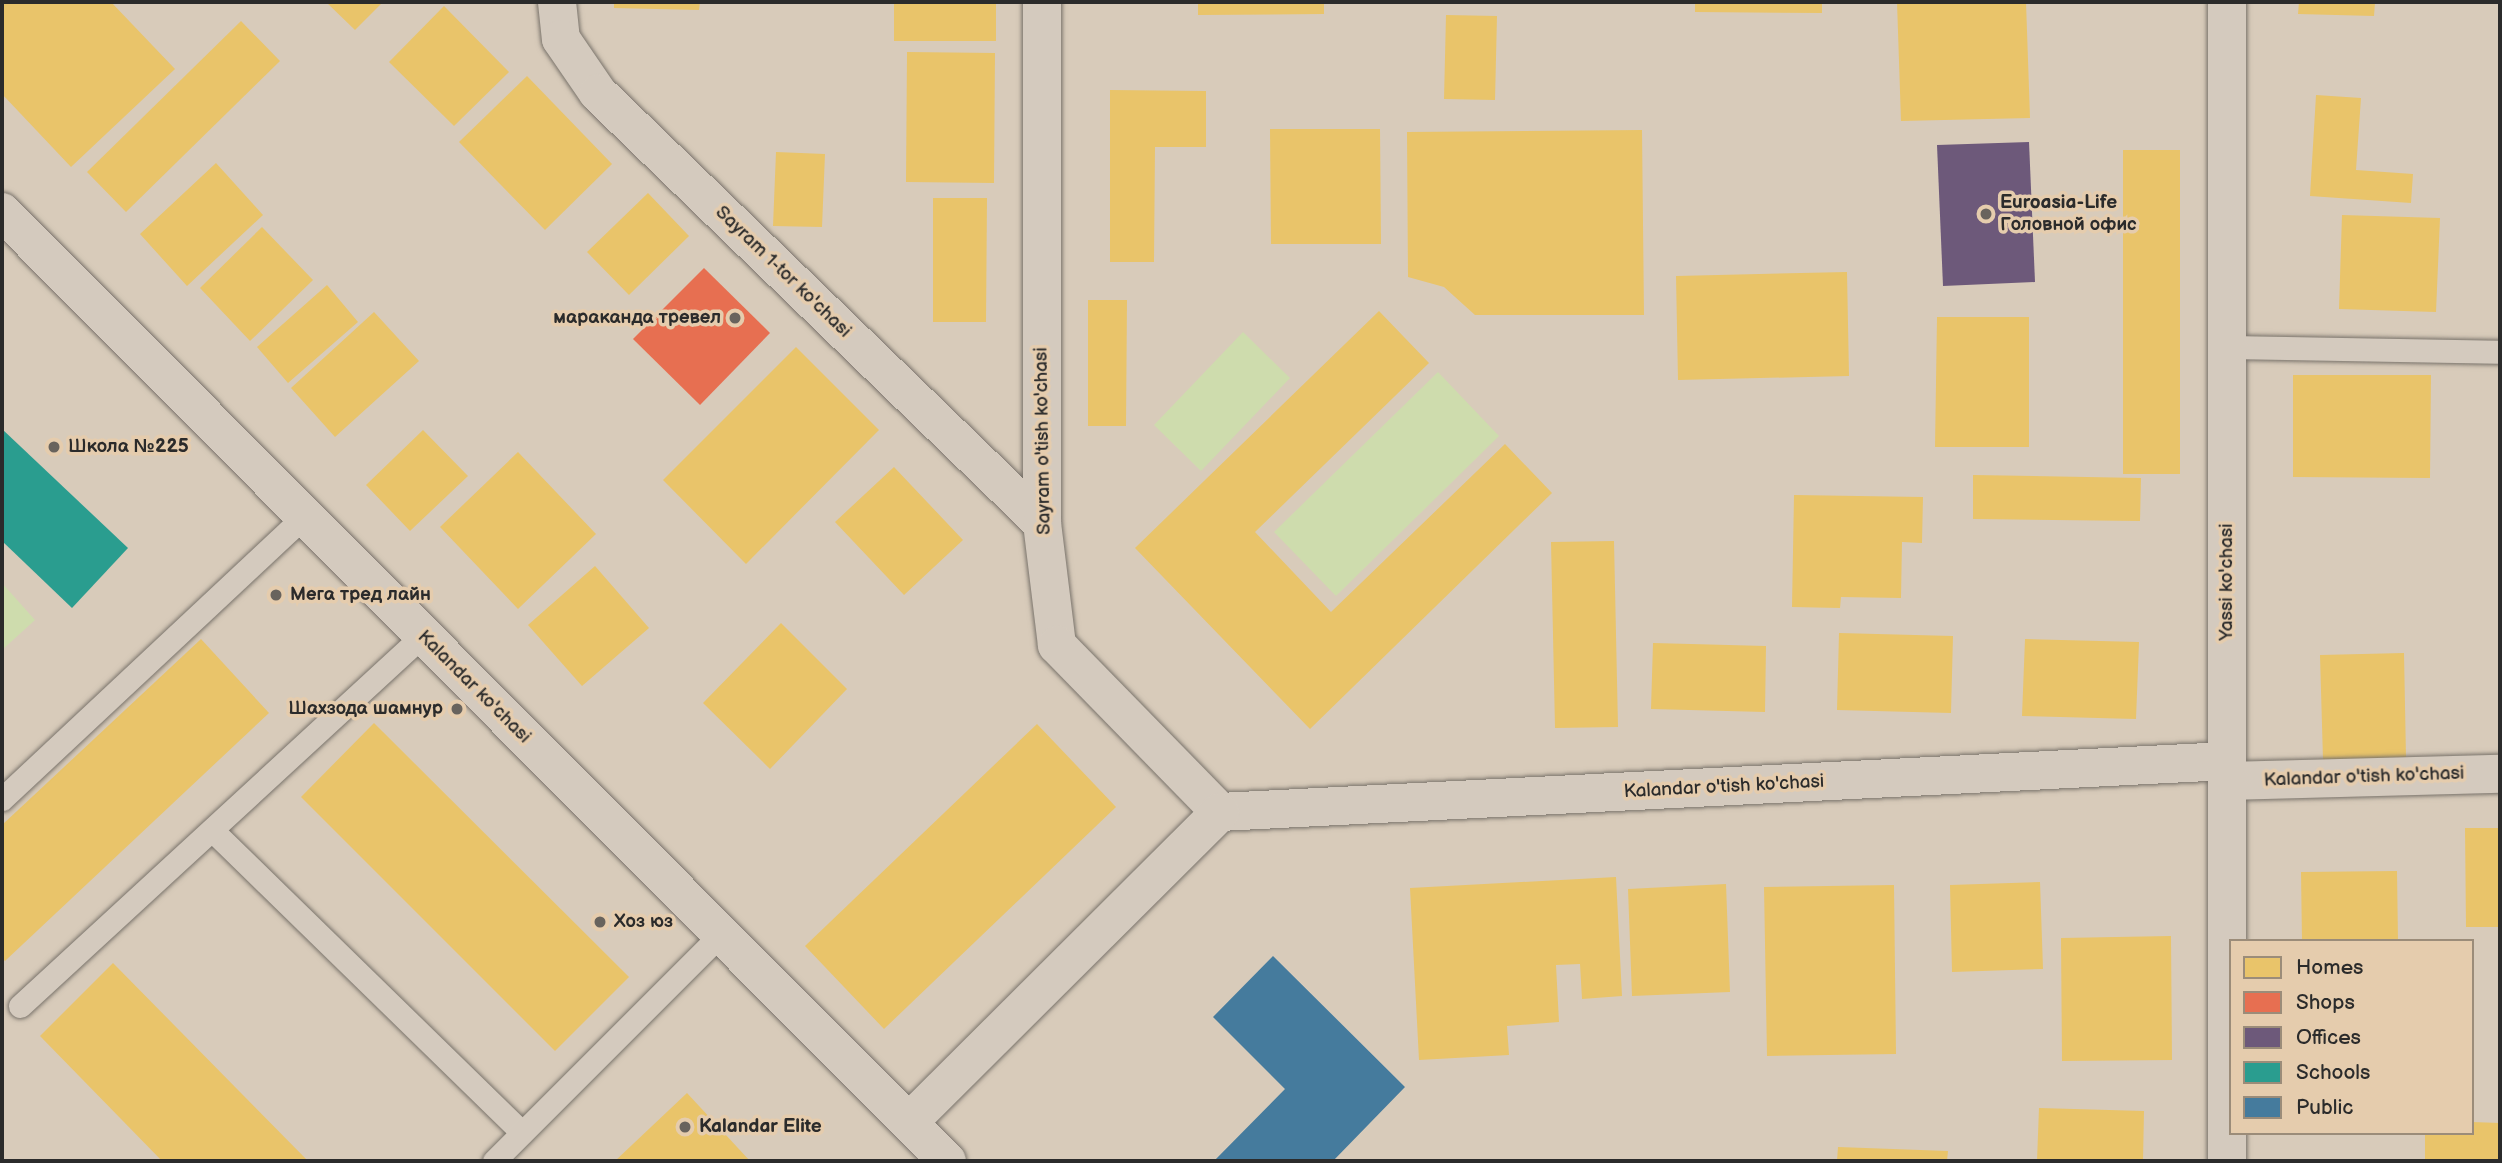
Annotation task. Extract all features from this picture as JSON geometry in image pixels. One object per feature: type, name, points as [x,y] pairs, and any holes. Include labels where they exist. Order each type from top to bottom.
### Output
[{"type":"street","name":"Sayram 1-tor ko'chasi","points":[[557,2],[561,39],[598,93],[1042,523]]},
{"type":"street","name":"Sayram o'tish ko'chasi","points":[[1042,2],[1042,523],[1057,645],[1220,812]]},
{"type":"street","name":"Yassi ko'chasi","points":[[2227,2],[2227,1161]]},
{"type":"street","name":"Kalandar ko'chasi","points":[[2,212],[947,1161]]},
{"type":"street","name":"Kalandar o'tish ko'chasi","points":[[1220,812],[2227,771],[2500,774]]},
{"type":"street","points":[[909,1122],[1220,812]]},
{"type":"lane","points":[[2227,347],[2500,352]]},
{"type":"lane","points":[[2,799],[304,516]]},
{"type":"lane","points":[[20,1006],[423,635]]},
{"type":"lane","points":[[212,830],[522,1133]]},
{"type":"lane","points":[[494,1161],[721,934]]},
{"type":"green space","points":[[1243,332],[1290,378],[1201,471],[1154,425]]},
{"type":"green space","points":[[1438,372],[1499,436],[1336,596],[1274,532]]},
{"type":"green space","points":[[2,583],[35,620],[2,650]]},
{"type":"building: Homes","points":[[2,2],[111,2],[175,69],[71,167],[2,94]]},
{"type":"building: Homes","points":[[326,2],[383,2],[355,30]]},
{"type":"building: Homes","points":[[614,2],[700,2],[699,10],[614,8]]},
{"type":"building: Homes","points":[[894,2],[996,2],[996,41],[894,41]]},
{"type":"building: Homes","points":[[1198,2],[1324,2],[1324,14],[1198,15]]},
{"type":"building: Homes","points":[[1695,2],[1822,2],[1822,13],[1695,12]]},
{"type":"building: Homes","points":[[1897,2],[2026,2],[2030,118],[1901,121]]},
{"type":"building: Homes","points":[[2299,2],[2375,2],[2374,16],[2298,14]]},
{"type":"building: Homes","points":[[444,6],[509,72],[454,126],[389,62]]},
{"type":"building: Homes","points":[[1446,15],[1497,16],[1495,100],[1444,99]]},
{"type":"building: Homes","points":[[241,21],[280,61],[126,212],[87,172]]},
{"type":"building: Homes","points":[[907,52],[995,53],[994,183],[906,182]]},
{"type":"building: Homes","points":[[527,76],[612,164],[545,230],[459,142]]},
{"type":"building: Homes","points":[[1110,90],[1206,91],[1206,147],[1155,147],[1154,262],[1110,262]]},
{"type":"building: Homes","points":[[2316,95],[2361,98],[2356,170],[2413,174],[2411,203],[2310,196]]},
{"type":"building: Homes","points":[[1270,129],[1380,129],[1381,244],[1271,244]]},
{"type":"building: Homes","points":[[1642,130],[1644,315],[1475,315],[1444,287],[1408,277],[1407,132]]},
{"type":"building: Homes","points":[[2123,150],[2180,150],[2180,474],[2123,474]]},
{"type":"building: Homes","points":[[776,152],[825,154],[822,227],[773,226]]},
{"type":"building: Homes","points":[[216,163],[263,215],[187,286],[140,234]]},
{"type":"building: Homes","points":[[648,193],[689,236],[629,295],[587,252]]},
{"type":"building: Homes","points":[[933,198],[987,198],[986,322],[933,322]]},
{"type":"building: Homes","points":[[2342,215],[2440,218],[2436,312],[2339,309]]},
{"type":"building: Homes","points":[[262,227],[313,280],[250,341],[200,288]]},
{"type":"building: Homes","points":[[1847,272],[1849,376],[1678,380],[1676,276]]},
{"type":"building: Homes","points":[[327,285],[358,322],[288,383],[257,347]]},
{"type":"building: Homes","points":[[1088,300],[1127,300],[1126,426],[1088,426]]},
{"type":"building: Homes","points":[[1379,311],[1429,363],[1255,532],[1331,612],[1505,444],[1552,493],[1310,729],[1135,548]]},
{"type":"building: Homes","points":[[374,312],[419,361],[335,437],[291,388]]},
{"type":"building: Homes","points":[[1937,317],[2029,317],[2029,447],[1935,447]]},
{"type":"building: Homes","points":[[796,347],[879,430],[746,564],[663,480]]},
{"type":"building: Homes","points":[[2293,375],[2431,375],[2430,478],[2293,477]]},
{"type":"building: Homes","points":[[423,430],[468,476],[410,531],[366,485]]},
{"type":"building: Homes","points":[[518,452],[596,534],[518,609],[440,527]]},
{"type":"building: Homes","points":[[894,467],[963,540],[904,595],[835,522]]},
{"type":"building: Homes","points":[[1973,475],[2141,478],[2140,521],[1973,519]]},
{"type":"building: Homes","points":[[1794,495],[1923,497],[1922,543],[1902,542],[1901,598],[1841,597],[1840,608],[1792,607]]},
{"type":"building: Homes","points":[[1614,541],[1618,727],[1555,728],[1551,542]]},
{"type":"building: Homes","points":[[595,566],[649,628],[582,686],[528,625]]},
{"type":"building: Homes","points":[[781,623],[847,689],[770,769],[703,703]]},
{"type":"building: Homes","points":[[1839,633],[1953,636],[1951,713],[1837,710]]},
{"type":"building: Homes","points":[[201,639],[269,713],[5,961],[2,958],[2,825]]},
{"type":"building: Homes","points":[[2025,639],[2139,642],[2136,719],[2022,716]]},
{"type":"building: Homes","points":[[1653,643],[1766,646],[1765,712],[1651,709]]},
{"type":"building: Homes","points":[[2404,653],[2406,758],[2323,760],[2320,655]]},
{"type":"building: Homes","points":[[374,723],[629,977],[555,1051],[301,797]]},
{"type":"building: Homes","points":[[1037,724],[1116,807],[884,1029],[805,946]]},
{"type":"building: Homes","points":[[2465,828],[2500,828],[2500,927],[2466,927]]},
{"type":"building: Homes","points":[[2397,871],[2398,939],[2302,939],[2301,872]]},
{"type":"building: Homes","points":[[1616,877],[1622,996],[1582,999],[1580,964],[1556,965],[1559,1022],[1507,1026],[1509,1055],[1419,1060],[1410,888]]},
{"type":"building: Homes","points":[[2040,882],[2043,969],[1952,972],[1950,885]]},
{"type":"building: Homes","points":[[1726,884],[1730,992],[1632,996],[1628,889]]},
{"type":"building: Homes","points":[[1894,885],[1896,1054],[1767,1056],[1764,887]]},
{"type":"building: Homes","points":[[2171,936],[2172,1060],[2062,1061],[2061,938]]},
{"type":"building: Homes","points":[[113,963],[308,1161],[162,1161],[40,1036]]},
{"type":"building: Homes","name":"Kalandar Elite","points":[[687,1093],[750,1161],[615,1161]]},
{"type":"building: Homes","points":[[2039,1108],[2144,1111],[2143,1161],[2037,1161]]},
{"type":"building: Homes","points":[[2474,1122],[2500,1123],[2500,1161],[2425,1161],[2425,1135],[2474,1135]]},
{"type":"building: Homes","points":[[1838,1147],[1948,1151],[1947,1161],[1837,1161]]},
{"type":"building: Shops","points":[[704,268],[770,333],[700,405],[633,339]]},
{"type":"building: Offices","name":"Euroasia-Life Головной офис","points":[[2029,142],[2035,282],[1943,286],[1937,145]]},
{"type":"building: Schools","points":[[2,429],[128,548],[72,608],[2,541]]},
{"type":"building: Public","points":[[1273,956],[1405,1087],[1333,1161],[1214,1161],[1285,1089],[1213,1017]]},
{"type":"place","name":"Euroasia-Life Головной офис","points":[[1986,214]]},
{"type":"place","name":"мараканда тревел","points":[[735,318]]},
{"type":"place","name":"Школа №225","points":[[54,447]]},
{"type":"place","name":"Мега тред лайн","points":[[276,595]]},
{"type":"place","name":"Шахзода шамнур","points":[[457,709]]},
{"type":"place","name":"Хоз юз","points":[[600,922]]},
{"type":"place","name":"Kalandar Elite","points":[[685,1127]]}]
